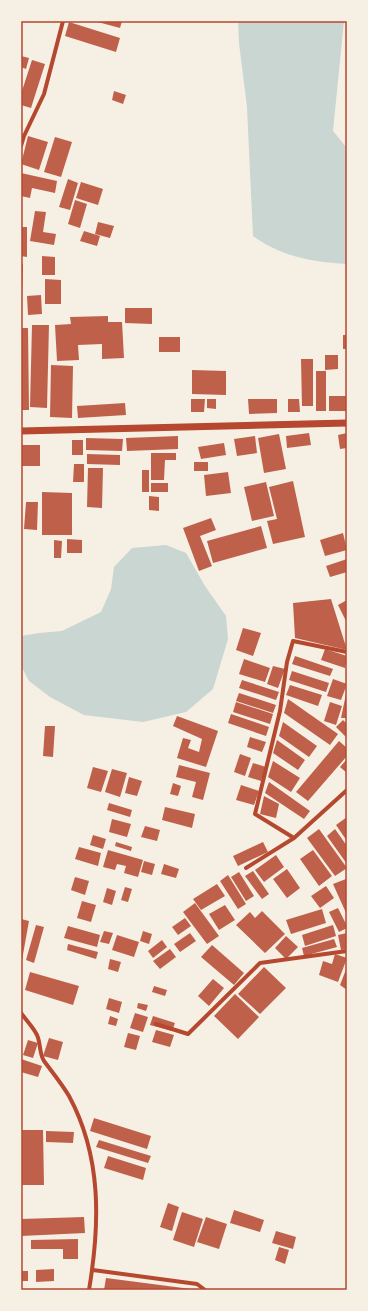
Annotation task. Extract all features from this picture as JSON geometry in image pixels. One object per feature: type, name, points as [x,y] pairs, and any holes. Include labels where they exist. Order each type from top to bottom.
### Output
[{"type":"street","points":[[21,146],[24,136],[44,94],[63,21]]},
{"type":"street","points":[[21,431],[347,423]]},
{"type":"street","points":[[294,838],[255,814],[280,711],[287,662],[293,641],[347,652]]},
{"type":"street","points":[[246,868],[294,838],[347,790]]},
{"type":"street","points":[[156,1024],[188,1034],[221,1000],[260,964],[347,951]]},
{"type":"street","points":[[21,1013],[37,1035],[44,1061],[69,1096],[87,1143],[96,1178],[96,1231],[90,1290]]},
{"type":"street","points":[[93,1270],[197,1284],[204,1290]]},
{"type":"shaded area","points":[[238,21],[344,21],[333,131],[347,148],[347,264],[310,260],[287,254],[253,236],[247,107],[239,43]]},
{"type":"shaded area","points":[[166,545],[186,553],[205,586],[226,616],[228,639],[213,689],[186,712],[143,722],[84,715],[50,697],[29,681],[21,666],[21,636],[62,631],[101,612],[111,589],[114,567],[132,548]]},
{"type":"building","points":[[94,21],[122,21],[120,28]]},
{"type":"building","points":[[69,22],[120,38],[116,52],[65,36]]},
{"type":"building","points":[[21,56],[29,58],[26,69],[21,67]]},
{"type":"building","points":[[32,60],[45,64],[31,108],[21,105],[21,94]]},
{"type":"building","points":[[114,91],[126,95],[123,104],[112,100]]},
{"type":"building","points":[[28,136],[48,142],[39,170],[21,164]]},
{"type":"building","points":[[55,137],[72,142],[61,177],[44,172]]},
{"type":"building","points":[[21,173],[57,181],[55,193],[32,188],[30,198],[21,196]]},
{"type":"building","points":[[68,179],[78,183],[70,210],[59,207]]},
{"type":"building","points":[[81,182],[103,189],[98,205],[76,198]]},
{"type":"building","points":[[75,200],[87,204],[80,228],[68,224]]},
{"type":"building","points":[[35,211],[46,212],[43,232],[56,234],[54,245],[30,241]]},
{"type":"building","points":[[98,222],[114,226],[110,238],[95,234]]},
{"type":"building","points":[[21,227],[27,227],[27,257],[21,256]]},
{"type":"building","points":[[84,231],[100,236],[97,246],[80,241]]},
{"type":"building","points":[[42,256],[55,257],[55,275],[42,275]]},
{"type":"building","points":[[21,264],[23,264],[22,295],[21,295]]},
{"type":"building","points":[[45,279],[61,280],[61,304],[45,304]]},
{"type":"building","points":[[41,295],[42,314],[28,315],[27,296]]},
{"type":"building","points":[[125,308],[152,308],[152,324],[125,323]]},
{"type":"building","points":[[108,316],[108,322],[122,322],[124,358],[102,359],[102,344],[78,345],[79,360],[57,361],[55,325],[71,324],[70,317]]},
{"type":"building","points":[[32,325],[49,325],[47,408],[30,407]]},
{"type":"building","points":[[21,328],[28,328],[29,410],[21,410]]},
{"type":"building","points":[[343,335],[347,335],[347,349],[343,349]]},
{"type":"building","points":[[159,337],[180,337],[180,352],[159,352]]},
{"type":"building","points":[[325,355],[338,355],[338,369],[325,370]]},
{"type":"building","points":[[301,359],[313,359],[313,406],[302,406]]},
{"type":"building","points":[[51,365],[73,366],[72,418],[50,417]]},
{"type":"building","points":[[192,370],[226,371],[226,395],[192,394]]},
{"type":"building","points":[[316,371],[326,371],[326,411],[316,411]]},
{"type":"building","points":[[329,396],[347,396],[347,411],[329,411]]},
{"type":"building","points":[[191,399],[205,399],[204,412],[191,412]]},
{"type":"building","points":[[207,399],[216,399],[216,409],[207,408]]},
{"type":"building","points":[[248,399],[277,399],[277,413],[249,414]]},
{"type":"building","points":[[288,399],[299,399],[300,412],[288,412]]},
{"type":"building","points":[[125,403],[126,415],[78,418],[77,406]]},
{"type":"building","points":[[309,433],[311,445],[287,448],[286,436]]},
{"type":"building","points":[[347,433],[347,448],[340,449],[338,435]]},
{"type":"building","points":[[279,434],[286,469],[264,473],[258,438]]},
{"type":"building","points":[[178,436],[178,449],[127,451],[126,438]]},
{"type":"building","points":[[255,436],[257,453],[237,456],[234,439]]},
{"type":"building","points":[[86,438],[123,439],[122,451],[86,450]]},
{"type":"building","points":[[72,440],[83,440],[83,455],[72,455]]},
{"type":"building","points":[[224,443],[226,455],[201,459],[198,447]]},
{"type":"building","points":[[21,445],[40,445],[40,466],[21,466]]},
{"type":"building","points":[[151,453],[176,453],[176,460],[165,460],[164,480],[151,480]]},
{"type":"building","points":[[87,454],[120,455],[120,465],[87,464]]},
{"type":"building","points":[[194,462],[208,462],[208,471],[194,471]]},
{"type":"building","points":[[74,464],[84,464],[84,482],[73,482]]},
{"type":"building","points":[[88,468],[103,468],[102,508],[87,507]]},
{"type":"building","points":[[142,470],[149,470],[149,492],[142,492]]},
{"type":"building","points":[[228,472],[231,493],[206,496],[204,475]]},
{"type":"building","points":[[293,481],[305,537],[273,544],[267,521],[277,519],[269,487]]},
{"type":"building","points":[[266,482],[274,516],[252,521],[244,487]]},
{"type":"building","points":[[151,483],[168,483],[168,492],[151,492]]},
{"type":"building","points":[[42,492],[72,493],[72,535],[42,535]]},
{"type":"building","points":[[149,496],[159,497],[159,511],[149,510]]},
{"type":"building","points":[[26,502],[38,502],[37,530],[24,529]]},
{"type":"building","points":[[211,518],[216,530],[200,536],[212,566],[199,571],[183,528]]},
{"type":"building","points":[[261,526],[267,548],[213,563],[207,541]]},
{"type":"building","points":[[343,533],[347,550],[325,556],[320,540]]},
{"type":"building","points":[[67,539],[82,540],[82,553],[67,553]]},
{"type":"building","points":[[54,540],[62,541],[61,558],[54,558]]},
{"type":"building","points":[[347,559],[347,572],[330,577],[326,566]]},
{"type":"building","points":[[331,599],[347,650],[295,638],[293,603]]},
{"type":"building","points":[[347,600],[347,623],[338,605]]},
{"type":"building","points":[[243,628],[261,633],[253,656],[236,650]]},
{"type":"building","points":[[325,649],[347,656],[345,668],[321,660]]},
{"type":"building","points":[[295,656],[333,669],[330,676],[292,664]]},
{"type":"building","points":[[244,659],[270,668],[265,682],[239,674]]},
{"type":"building","points":[[273,666],[285,669],[278,688],[267,684]]},
{"type":"building","points":[[292,671],[329,683],[326,692],[289,680]]},
{"type":"building","points":[[333,679],[347,684],[341,700],[327,696]]},
{"type":"building","points":[[242,680],[279,692],[276,700],[239,688]]},
{"type":"building","points":[[290,685],[322,695],[318,706],[286,695]]},
{"type":"building","points":[[239,693],[276,705],[273,713],[236,701]]},
{"type":"building","points":[[346,694],[347,718],[341,718]]},
{"type":"building","points":[[288,699],[338,734],[330,745],[284,713]]},
{"type":"building","points":[[236,702],[273,714],[270,724],[233,712]]},
{"type":"building","points":[[330,702],[342,706],[336,725],[324,721]]},
{"type":"building","points":[[231,714],[269,727],[266,736],[228,723]]},
{"type":"building","points":[[177,716],[218,731],[206,767],[177,758],[183,738],[191,740],[188,748],[199,752],[202,739],[173,726]]},
{"type":"building","points":[[343,720],[347,724],[347,738],[336,727]]},
{"type":"building","points":[[283,722],[317,746],[309,757],[279,736]]},
{"type":"building","points":[[45,726],[55,726],[53,757],[43,756]]},
{"type":"building","points":[[250,737],[266,742],[262,752],[247,747]]},
{"type":"building","points":[[277,740],[305,760],[298,770],[273,753]]},
{"type":"building","points":[[339,741],[347,748],[347,756],[308,801],[296,792]]},
{"type":"building","points":[[240,754],[251,758],[245,776],[234,772]]},
{"type":"building","points":[[347,759],[347,773],[340,767]]},
{"type":"building","points":[[273,761],[300,778],[291,792],[268,777]]},
{"type":"building","points":[[253,763],[266,767],[261,781],[248,777]]},
{"type":"building","points":[[179,765],[210,773],[203,800],[192,797],[196,782],[176,777]]},
{"type":"building","points":[[93,767],[108,771],[101,792],[87,788]]},
{"type":"building","points":[[112,769],[127,773],[120,797],[105,792]]},
{"type":"building","points":[[129,777],[142,781],[137,796],[125,793]]},
{"type":"building","points":[[269,782],[310,811],[304,819],[265,793]]},
{"type":"building","points":[[173,783],[181,786],[178,796],[170,794]]},
{"type":"building","points":[[241,785],[259,791],[254,805],[236,800]]},
{"type":"building","points":[[264,796],[279,804],[276,818],[260,814]]},
{"type":"building","points":[[109,803],[132,810],[130,817],[107,810]]},
{"type":"building","points":[[165,807],[195,814],[192,828],[162,820]]},
{"type":"building","points":[[347,817],[347,841],[336,825]]},
{"type":"building","points":[[112,819],[131,824],[127,837],[109,832]]},
{"type":"building","points":[[145,826],[160,830],[157,841],[141,837]]},
{"type":"building","points":[[319,829],[347,868],[335,876],[307,838]]},
{"type":"building","points":[[335,829],[347,846],[347,864],[327,836]]},
{"type":"building","points":[[93,835],[106,839],[103,849],[90,845]]},
{"type":"building","points":[[116,842],[132,847],[131,851],[115,846]]},
{"type":"building","points":[[263,842],[268,852],[238,866],[233,856]]},
{"type":"building","points":[[79,847],[101,853],[98,866],[75,859]]},
{"type":"building","points":[[108,850],[143,860],[138,877],[124,873],[126,866],[117,864],[115,870],[103,867]]},
{"type":"building","points":[[313,850],[332,876],[319,886],[300,859]]},
{"type":"building","points":[[276,855],[284,867],[264,882],[255,870]]},
{"type":"building","points":[[144,861],[155,864],[152,875],[141,872]]},
{"type":"building","points":[[164,864],[179,869],[176,878],[161,874]]},
{"type":"building","points":[[287,869],[300,888],[287,898],[273,879]]},
{"type":"building","points":[[253,871],[269,894],[262,899],[245,876]]},
{"type":"building","points":[[239,872],[254,896],[246,901],[231,877]]},
{"type":"building","points":[[228,875],[246,904],[238,909],[220,881]]},
{"type":"building","points":[[75,877],[89,881],[85,895],[71,890]]},
{"type":"building","points":[[346,879],[347,881],[347,915],[333,884]]},
{"type":"building","points":[[217,884],[225,896],[201,910],[193,899]]},
{"type":"building","points":[[326,886],[334,898],[320,908],[311,896]]},
{"type":"building","points":[[125,887],[132,889],[128,902],[121,900]]},
{"type":"building","points":[[107,888],[116,891],[112,905],[103,902]]},
{"type":"building","points":[[82,901],[96,905],[91,922],[77,918]]},
{"type":"building","points":[[195,903],[219,936],[207,944],[183,912]]},
{"type":"building","points":[[225,905],[235,920],[219,930],[209,914]]},
{"type":"building","points":[[338,908],[347,926],[347,928],[339,932],[329,912]]},
{"type":"building","points":[[322,909],[326,923],[291,934],[286,920]]},
{"type":"building","points":[[262,911],[285,934],[265,953],[236,925],[250,912],[255,918]]},
{"type":"building","points":[[185,918],[191,926],[178,935],[172,927]]},
{"type":"building","points":[[21,919],[29,921],[22,960],[21,960]]},
{"type":"building","points":[[36,925],[44,927],[34,963],[26,960]]},
{"type":"building","points":[[333,925],[336,936],[305,946],[302,935]]},
{"type":"building","points":[[68,926],[100,935],[97,947],[64,938]]},
{"type":"building","points":[[104,931],[113,933],[109,944],[100,942]]},
{"type":"building","points":[[143,931],[152,934],[149,944],[140,941]]},
{"type":"building","points":[[190,933],[196,941],[180,952],[174,944]]},
{"type":"building","points":[[347,933],[347,949],[341,950],[338,935]]},
{"type":"building","points":[[117,935],[139,942],[134,957],[112,950]]},
{"type":"building","points":[[286,936],[298,947],[286,959],[275,948]]},
{"type":"building","points":[[334,939],[337,947],[304,956],[302,948]]},
{"type":"building","points":[[162,940],[167,947],[153,958],[148,951]]},
{"type":"building","points":[[68,944],[98,952],[96,959],[67,950]]},
{"type":"building","points":[[212,945],[244,973],[234,985],[201,957]]},
{"type":"building","points":[[170,949],[176,957],[160,969],[153,961]]},
{"type":"building","points":[[335,954],[347,958],[338,982],[319,975],[323,961],[332,964]]},
{"type":"building","points":[[110,959],[121,962],[118,972],[108,969]]},
{"type":"building","points":[[264,967],[286,988],[260,1014],[238,994]]},
{"type":"building","points":[[347,967],[347,990],[340,985]]},
{"type":"building","points":[[30,972],[79,986],[73,1005],[25,990]]},
{"type":"building","points":[[213,979],[224,988],[209,1006],[198,996]]},
{"type":"building","points":[[154,986],[167,990],[165,996],[152,992]]},
{"type":"building","points":[[235,994],[259,1017],[238,1039],[214,1016]]},
{"type":"building","points":[[109,998],[122,1002],[119,1013],[106,1009]]},
{"type":"building","points":[[138,1003],[148,1005],[146,1011],[137,1008]]},
{"type":"building","points":[[135,1013],[148,1017],[143,1032],[130,1028]]},
{"type":"building","points":[[110,1016],[118,1019],[116,1026],[108,1024]]},
{"type":"building","points":[[153,1016],[175,1023],[172,1031],[150,1025]]},
{"type":"building","points":[[156,1030],[174,1035],[170,1047],[152,1042]]},
{"type":"building","points":[[128,1033],[140,1036],[136,1050],[124,1047]]},
{"type":"building","points":[[49,1038],[63,1042],[58,1060],[43,1056]]},
{"type":"building","points":[[28,1040],[38,1043],[33,1058],[23,1055]]},
{"type":"building","points":[[21,1059],[42,1066],[38,1077],[21,1072]]},
{"type":"building","points":[[94,1118],[151,1136],[147,1149],[90,1131]]},
{"type":"building","points":[[21,1130],[43,1130],[44,1185],[22,1185]]},
{"type":"building","points":[[46,1131],[74,1132],[73,1143],[46,1142]]},
{"type":"building","points":[[99,1140],[151,1156],[148,1163],[96,1147]]},
{"type":"building","points":[[108,1156],[146,1168],[143,1180],[104,1168]]},
{"type":"building","points":[[168,1203],[179,1207],[172,1231],[160,1227]]},
{"type":"building","points":[[234,1210],[264,1220],[260,1232],[230,1223]]},
{"type":"building","points":[[182,1212],[203,1219],[194,1247],[173,1240]]},
{"type":"building","points":[[84,1217],[85,1233],[21,1236],[21,1219]]},
{"type":"building","points":[[206,1217],[227,1224],[219,1249],[197,1242]]},
{"type":"building","points":[[276,1231],[296,1237],[293,1249],[272,1243]]},
{"type":"building","points":[[78,1239],[78,1259],[63,1259],[63,1249],[31,1249],[31,1240]]},
{"type":"building","points":[[279,1247],[289,1250],[285,1264],[275,1260]]},
{"type":"building","points":[[54,1269],[54,1281],[36,1282],[36,1270]]},
{"type":"building","points":[[21,1271],[28,1271],[28,1281],[21,1281]]},
{"type":"building","points":[[106,1278],[191,1289],[191,1290],[104,1290]]}]
